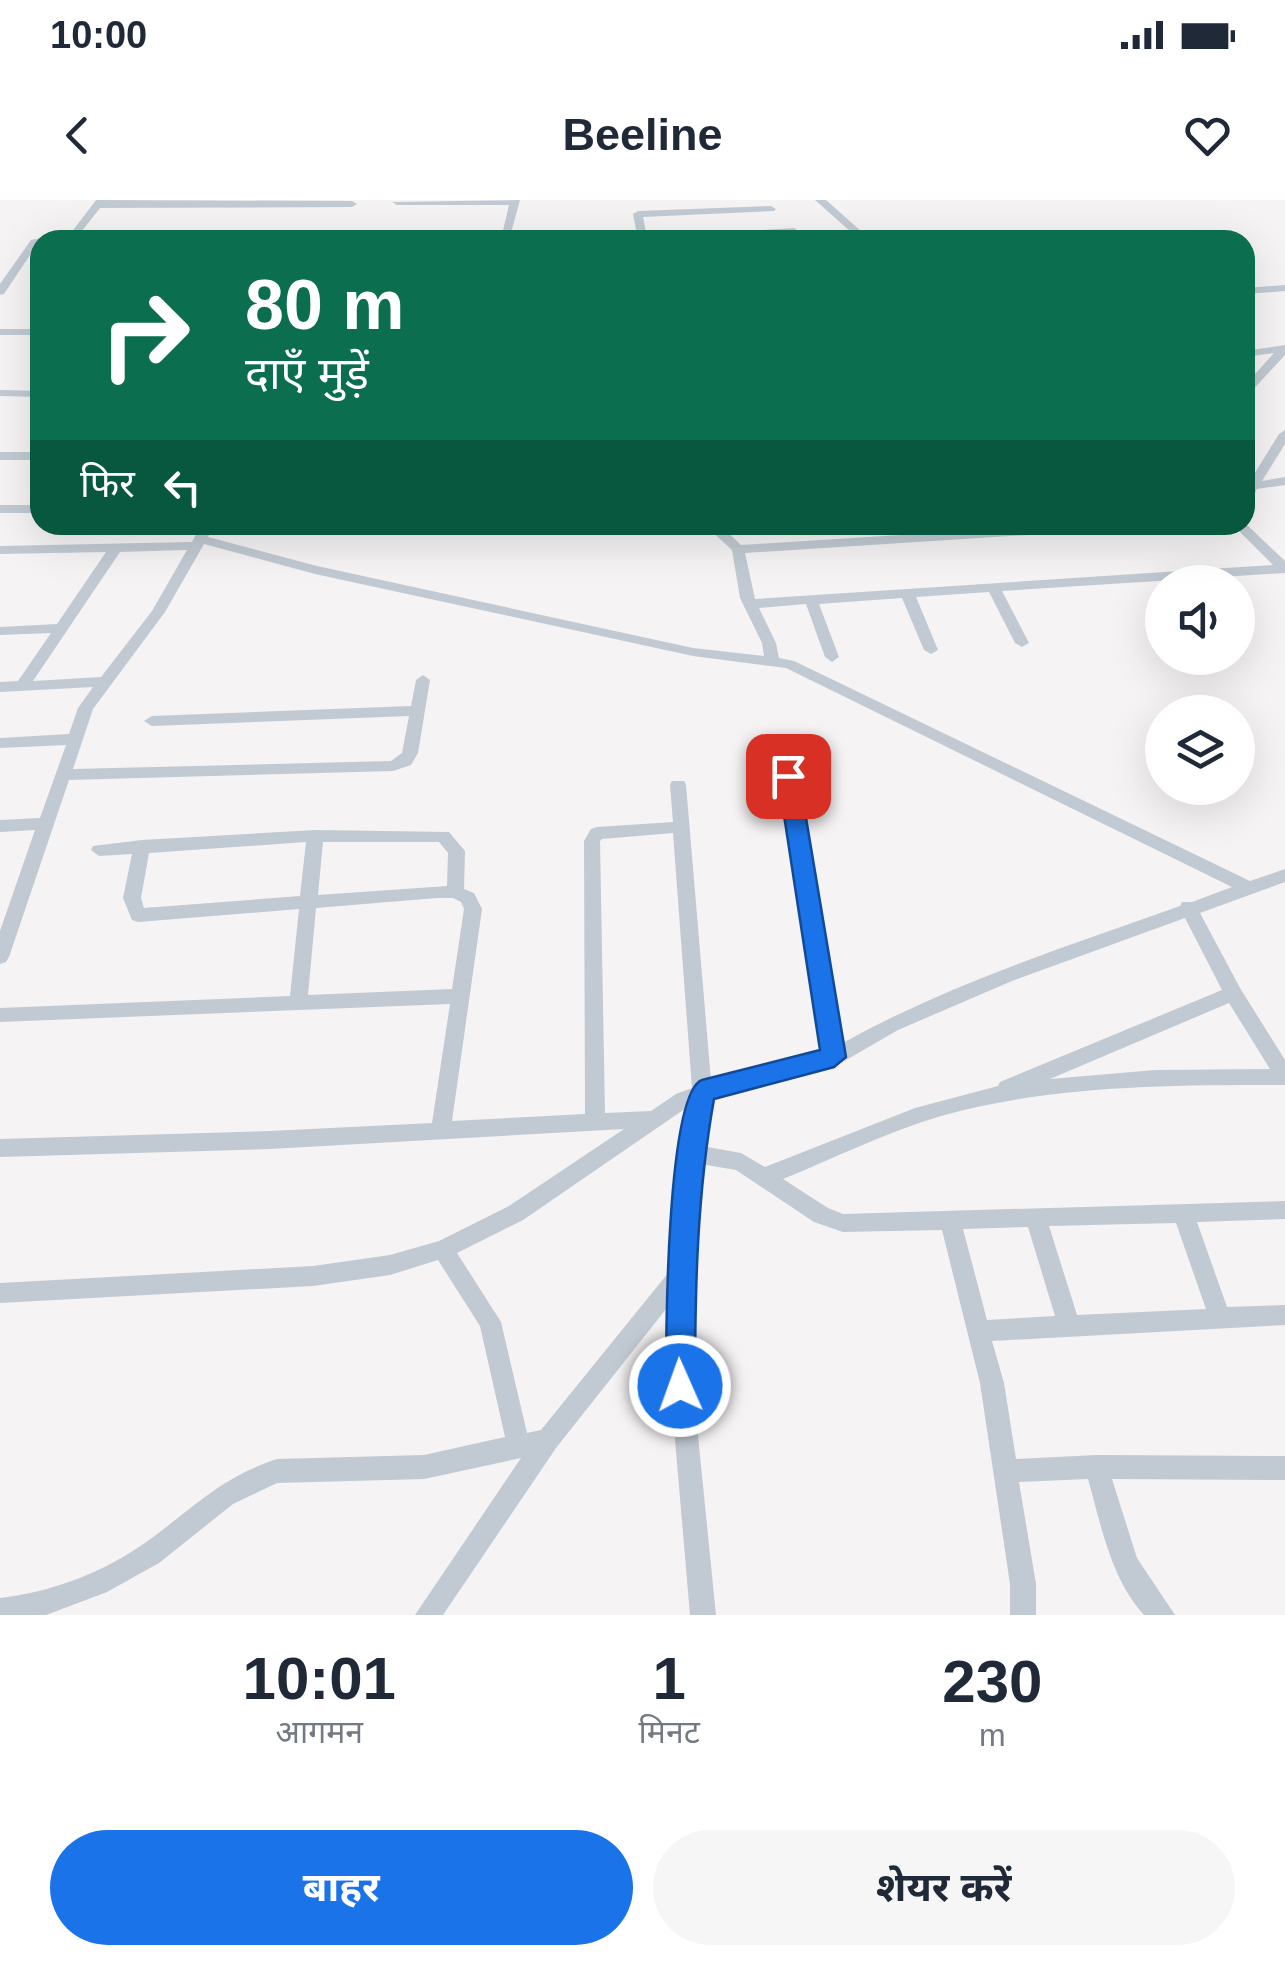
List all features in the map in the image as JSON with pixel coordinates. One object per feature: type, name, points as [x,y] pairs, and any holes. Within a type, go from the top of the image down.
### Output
[{"type":"street","points":[[762,200],[792,230]]},
{"type":"street","points":[[820,200],[854,230]]},
{"type":"street","points":[[397,202],[514,201],[508,230]]},
{"type":"street","points":[[436,230],[444,202]]},
{"type":"street","points":[[78,230],[99,203],[351,206]]},
{"type":"street","points":[[641,230],[638,214],[770,209]]},
{"type":"street","points":[[1,289],[30,250]]},
{"type":"street","points":[[1255,290],[1285,288]]},
{"type":"street","points":[[0,332],[30,332]]},
{"type":"street","points":[[1255,352],[1285,348],[1255,381]]},
{"type":"street","points":[[0,393],[30,394]]},
{"type":"street","points":[[1255,479],[1285,434]]},
{"type":"street","points":[[0,456],[30,456]]},
{"type":"street","points":[[1255,483],[1285,480]]},
{"type":"street","points":[[0,509],[30,510]]},
{"type":"street","points":[[723,535],[738,549],[750,604],[769,643],[772,660]]},
{"type":"street","points":[[738,549],[962,535]]},
{"type":"street","points":[[1250,535],[1284,569]]},
{"type":"street","points":[[0,957],[5,924],[86,708],[158,612],[202,537]]},
{"type":"street","points":[[0,550],[115,549],[202,537],[315,570],[693,652],[772,660],[864,699],[1250,889]]},
{"type":"street","points":[[22,686],[115,549]]},
{"type":"street","points":[[1268,552],[1285,549]]},
{"type":"street","points":[[750,604],[1284,569]]},
{"type":"street","points":[[993,587],[1022,644]]},
{"type":"street","points":[[907,593],[931,650]]},
{"type":"street","points":[[811,600],[832,657]]},
{"type":"street","points":[[0,631],[61,628]]},
{"type":"street","points":[[62,775],[394,766],[410,753],[423,680]]},
{"type":"street","points":[[0,687],[106,682]]},
{"type":"street","points":[[152,721],[418,711]]},
{"type":"street","points":[[0,743],[75,739]]},
{"type":"street","points":[[788,776],[834,1057]]},
{"type":"street","points":[[678,786],[702,1091],[691,1154],[680,1274],[680,1386],[703,1615]]},
{"type":"street","points":[[0,826],[45,824]]},
{"type":"street","points":[[596,1122],[592,841],[608,830],[680,828]]},
{"type":"street","points":[[298,1004],[315,836]]},
{"type":"street","points":[[98,850],[315,836],[443,836],[457,850],[455,892]]},
{"type":"street","points":[[142,846],[132,898],[138,914],[455,892],[468,898],[473,909],[441,1131]]},
{"type":"street","points":[[0,1292],[313,1276],[390,1264],[443,1249],[516,1212],[654,1118],[702,1091],[834,1057],[891,1025],[956,997],[1188,907],[1285,875]]},
{"type":"street","points":[[1188,907],[1232,993],[1285,1077]]},
{"type":"street","points":[[766,1176],[937,1110],[984,1098],[1232,993]]},
{"type":"street","points":[[0,1014],[462,996]]},
{"type":"street","points":[[984,1098],[1207,1077],[1285,1077]]},
{"type":"street","points":[[0,1148],[104,1148],[654,1118]]},
{"type":"street","points":[[691,1154],[741,1162],[822,1216],[843,1223],[1285,1210]]},
{"type":"street","points":[[1183,1213],[1220,1318]]},
{"type":"street","points":[[1036,1218],[1069,1326]]},
{"type":"street","points":[[950,1220],[978,1332],[1005,1472],[1023,1584],[1023,1615]]},
{"type":"street","points":[[443,1249],[490,1322],[519,1447]]},
{"type":"street","points":[[428,1615],[548,1440],[680,1274]]},
{"type":"street","points":[[978,1332],[1285,1315]]},
{"type":"street","points":[[0,1611],[112,1575],[150,1554],[230,1488],[255,1477],[277,1472],[424,1466],[548,1440]]},
{"type":"street","points":[[1005,1472],[1097,1467],[1285,1468]]},
{"type":"street","points":[[1097,1467],[1129,1570],[1143,1599],[1162,1615]]},
{"type":"route","points":[[680,1386],[680,1274],[691,1154],[702,1091],[793,1064],[834,1057],[788,776]]}]
